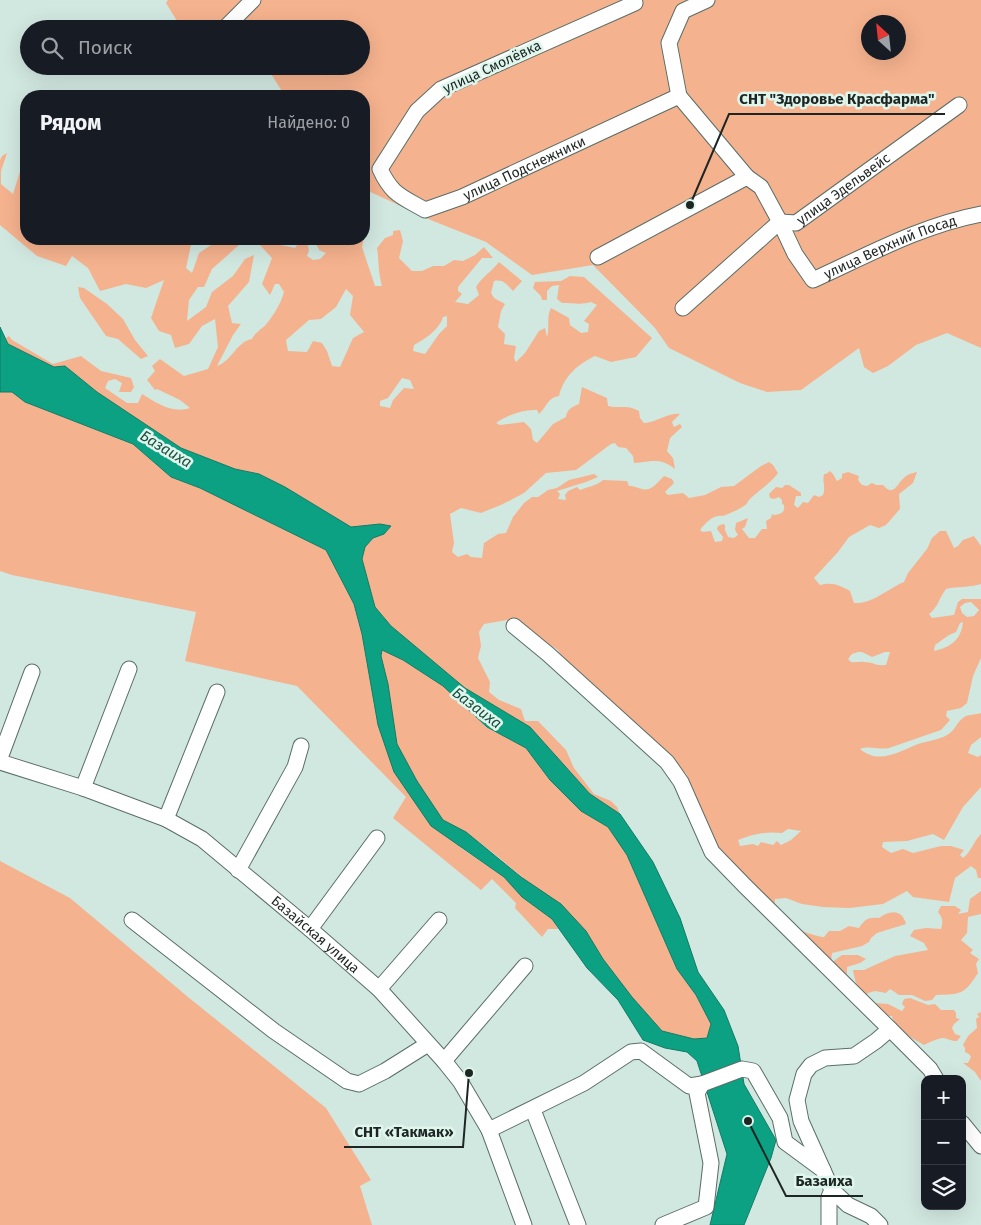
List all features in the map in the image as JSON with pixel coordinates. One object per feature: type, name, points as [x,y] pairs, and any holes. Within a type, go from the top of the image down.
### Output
[{"type":"street","points":[[233,20],[253,0]]},
{"type":"street","name":"улица Верхний Посад","points":[[707,0],[683,11],[669,43],[679,96],[747,177],[761,187],[780,222],[794,254],[813,280],[891,243],[957,220],[981,214]]},
{"type":"street","name":"улица Смолёвка","points":[[380,169],[417,111],[441,89],[635,3]]},
{"type":"street","name":"улица Подснежники","points":[[380,169],[386,182],[394,192],[425,210],[462,197],[679,96]]},
{"type":"street","name":"улица Эдельвейс","points":[[683,308],[780,222],[796,223],[959,105]]},
{"type":"street","points":[[598,257],[747,177]]},
{"type":"street","points":[[514,626],[548,654],[667,762],[681,782],[712,852],[890,1028],[934,1075]]},
{"type":"street","points":[[83,788],[128,669]]},
{"type":"street","points":[[0,758],[32,672]]},
{"type":"street","points":[[166,819],[217,692]]},
{"type":"street","points":[[238,870],[295,768],[301,746]]},
{"type":"street","name":"Базайская улица","points":[[0,762],[83,788],[166,819],[202,839],[379,989],[460,1081],[489,1130],[524,1225]]},
{"type":"street","points":[[310,929],[377,838]]},
{"type":"street","points":[[132,920],[274,1031],[347,1081],[359,1084],[385,1071],[428,1044]]},
{"type":"street","points":[[379,989],[439,920]]},
{"type":"street","points":[[444,1061],[524,966]]},
{"type":"street","points":[[880,1225],[871,1216],[848,1206],[832,1190],[801,1121],[797,1100],[804,1074],[811,1065],[825,1058],[854,1056],[876,1041],[890,1028]]},
{"type":"street","points":[[489,1130],[584,1083],[631,1052],[641,1050],[689,1086],[702,1084],[742,1069],[753,1072],[780,1118],[785,1142],[823,1170]]},
{"type":"street","points":[[663,1225],[706,1207],[711,1163],[697,1093],[702,1084]]},
{"type":"street","points":[[532,1110],[578,1225]]},
{"type":"street","points":[[966,1128],[981,1146]]},
{"type":"street","points":[[829,1225],[829,1197],[832,1190]]},
{"type":"shaded area","points":[[168,0],[981,0],[981,348],[947,333],[916,345],[888,366],[873,373],[864,367],[859,348],[801,390],[767,392],[740,383],[669,348],[655,328],[593,265],[532,275],[486,242],[433,221],[370,192],[370,90],[281,90],[272,75],[370,75],[370,20],[176,20],[166,3]]},
{"type":"shaded area","points":[[7,153],[1,171],[1,184],[13,194],[20,171],[20,242],[0,225],[0,160]]},
{"type":"shaded area","points":[[400,230],[403,241],[399,258],[412,271],[422,271],[433,266],[444,266],[454,260],[463,261],[475,255],[484,247],[493,258],[482,258],[458,287],[458,291],[462,294],[455,302],[468,304],[479,295],[476,287],[499,262],[522,281],[513,291],[503,282],[494,281],[491,293],[494,298],[505,304],[501,311],[498,327],[505,334],[504,344],[516,346],[514,358],[516,362],[525,353],[539,331],[545,328],[547,337],[551,308],[569,318],[570,325],[581,333],[588,332],[589,324],[584,321],[597,305],[591,302],[581,304],[562,303],[557,299],[559,285],[552,286],[547,291],[547,300],[542,300],[541,296],[533,288],[535,282],[561,281],[570,276],[584,277],[652,338],[636,357],[611,362],[595,356],[582,363],[568,377],[559,396],[550,401],[539,414],[537,410],[521,412],[496,423],[500,425],[524,422],[531,429],[533,440],[537,443],[553,424],[566,417],[572,407],[579,404],[582,387],[607,398],[608,406],[627,407],[639,411],[640,418],[644,423],[680,414],[672,422],[674,427],[680,424],[682,427],[670,438],[667,451],[673,458],[675,469],[660,462],[634,463],[633,456],[626,448],[618,447],[615,443],[611,444],[576,470],[546,473],[524,493],[503,504],[481,513],[461,508],[450,514],[454,543],[452,552],[458,557],[467,554],[471,557],[482,558],[484,543],[498,534],[506,533],[513,517],[524,503],[532,497],[538,497],[569,480],[594,474],[598,477],[557,491],[560,494],[558,499],[566,500],[565,495],[568,491],[577,487],[580,490],[603,480],[627,481],[629,486],[645,490],[654,486],[664,476],[672,479],[674,483],[665,492],[668,495],[683,493],[689,498],[705,495],[721,487],[734,486],[769,462],[778,473],[772,480],[744,506],[723,516],[713,518],[700,530],[703,532],[711,531],[715,542],[722,541],[723,537],[717,529],[718,526],[723,524],[725,525],[728,537],[734,538],[738,535],[735,530],[736,523],[748,518],[745,527],[742,529],[749,538],[755,538],[762,529],[767,529],[766,521],[771,518],[772,514],[781,514],[784,510],[784,505],[779,497],[770,498],[769,494],[776,487],[782,488],[785,485],[789,485],[801,493],[801,496],[796,496],[794,505],[798,508],[803,502],[808,503],[814,495],[819,497],[823,495],[824,474],[830,471],[837,481],[842,478],[842,474],[848,472],[859,476],[858,480],[862,485],[867,486],[872,483],[883,485],[890,490],[893,490],[906,476],[917,472],[913,483],[899,494],[900,509],[886,525],[879,528],[870,525],[849,537],[814,578],[820,585],[832,584],[850,591],[854,603],[861,603],[874,599],[904,582],[908,573],[927,549],[932,538],[940,531],[946,531],[954,548],[963,540],[974,536],[981,546],[981,584],[946,589],[929,614],[932,618],[954,615],[958,602],[962,599],[981,599],[981,658],[973,676],[967,703],[961,708],[947,711],[946,716],[950,720],[941,730],[889,748],[866,747],[860,749],[874,756],[889,756],[918,744],[944,737],[965,717],[981,713],[981,737],[971,745],[968,753],[978,757],[981,755],[981,787],[963,807],[944,840],[933,834],[907,841],[883,842],[882,847],[891,853],[903,849],[913,853],[941,846],[951,846],[964,850],[960,855],[963,858],[981,834],[981,878],[978,878],[976,870],[971,866],[955,878],[949,902],[913,897],[907,891],[883,904],[849,908],[802,904],[786,898],[775,899],[775,908],[779,915],[739,876],[720,851],[686,789],[689,783],[686,773],[682,775],[676,764],[568,669],[558,650],[526,627],[507,620],[484,624],[479,632],[481,646],[478,658],[490,682],[489,692],[499,700],[521,709],[525,721],[538,721],[566,750],[574,768],[594,794],[611,801],[617,807],[620,814],[590,794],[530,727],[465,688],[391,626],[375,607],[362,560],[365,547],[373,538],[384,534],[391,526],[380,524],[351,527],[285,487],[259,474],[235,469],[181,448],[97,392],[65,366],[54,367],[8,344],[6,338],[9,336],[12,340],[53,364],[81,356],[101,371],[131,378],[134,387],[131,392],[119,392],[122,383],[115,379],[108,381],[105,388],[127,403],[138,403],[142,394],[165,407],[177,410],[190,408],[180,400],[157,389],[155,390],[147,380],[155,371],[152,366],[160,359],[184,376],[208,369],[218,347],[215,319],[202,326],[189,344],[175,348],[171,335],[159,331],[151,318],[164,280],[146,288],[126,284],[100,291],[88,268],[72,256],[66,266],[37,256],[24,245],[191,245],[186,268],[192,273],[199,253],[211,245],[239,245],[212,269],[204,287],[198,287],[189,300],[187,321],[206,307],[212,292],[233,276],[245,259],[254,255],[249,282],[228,306],[232,323],[241,324],[217,366],[227,360],[242,344],[252,339],[266,324],[283,296],[284,292],[279,284],[275,284],[270,295],[262,284],[272,258],[260,245],[281,245],[295,248],[297,245],[308,245],[309,250],[307,256],[313,260],[320,259],[326,253],[319,250],[317,245],[362,245],[375,286],[382,286],[377,248],[385,238],[393,235],[393,231]],"holes":[[[346,289],[353,296],[350,315],[364,332],[353,338],[340,367],[332,366],[322,343],[313,341],[307,352],[288,351],[286,340],[309,320],[321,319],[336,307]],[[447,316],[447,326],[425,354],[413,351],[414,345],[431,334],[439,326],[443,317]],[[402,378],[410,380],[414,389],[404,388],[393,400],[390,408],[380,406],[380,401],[388,398]],[[971,602],[979,610],[974,616],[967,617],[962,613],[960,607],[965,603]],[[963,622],[962,628],[954,642],[934,651],[935,645],[956,632],[960,623]],[[862,652],[872,657],[890,652],[886,665],[851,662],[848,659],[852,654]],[[788,829],[801,831],[791,840],[781,845],[777,841],[773,845],[761,842],[758,846],[753,844],[740,846],[738,840],[771,832],[782,833]]]},
{"type":"shaded area","points":[[78,287],[84,288],[107,304],[123,319],[135,340],[148,356],[141,359],[118,339],[106,336],[80,298]]},
{"type":"shaded area","points":[[0,392],[12,392],[25,402],[133,444],[171,477],[200,488],[326,550],[354,604],[362,634],[378,725],[461,848],[504,877],[522,897],[552,919],[558,929],[548,929],[542,937],[515,908],[516,903],[492,879],[481,890],[393,818],[406,797],[297,686],[185,661],[196,612],[0,571]]},
{"type":"shaded area","points":[[382,649],[443,686],[487,727],[526,748],[550,780],[581,811],[608,827],[627,855],[677,969],[696,995],[711,1024],[707,1039],[694,1039],[662,1031],[632,997],[603,959],[586,931],[497,856],[466,832],[443,820],[417,781],[397,744],[388,684],[381,656]]},
{"type":"shaded area","points":[[0,861],[70,898],[188,997],[326,1108],[371,1180],[360,1186],[372,1225],[0,1225]]},
{"type":"shaded area","points":[[981,891],[981,914],[968,917],[967,933],[961,940],[973,950],[970,953],[979,959],[976,964],[978,973],[969,986],[961,992],[936,995],[932,1000],[925,1001],[912,995],[899,995],[890,989],[886,993],[875,991],[868,993],[866,997],[863,994],[857,985],[853,970],[864,970],[895,956],[928,950],[924,943],[910,936],[914,930],[926,928],[941,929],[942,920],[938,912],[941,906],[955,906],[961,910],[958,914],[968,912],[970,899]]},
{"type":"shaded area","points":[[895,912],[902,916],[906,924],[877,933],[869,942],[862,946],[832,953],[831,963],[842,955],[858,955],[866,959],[847,967],[847,976],[837,973],[784,921],[804,932],[824,937],[829,931],[840,931],[849,926],[859,928],[869,918],[879,918],[887,913]]},
{"type":"shaded area","points":[[910,998],[928,1005],[935,1004],[941,1010],[954,1010],[956,1018],[960,1019],[952,1028],[955,1034],[961,1036],[957,1041],[942,1038],[924,1045],[900,1030],[892,1016],[883,1016],[872,1006],[875,1003],[888,1004],[902,1011],[905,1007],[902,1004],[904,999]]},
{"type":"shaded area","points":[[981,1012],[981,1081],[975,1072],[963,1063],[968,1063],[971,1057],[965,1052],[963,1045],[968,1036],[977,1028],[976,1019],[979,1017],[977,1014]]},
{"type":"water","points":[[0,327],[8,344],[54,367],[65,366],[97,392],[181,448],[235,469],[259,474],[285,487],[351,527],[380,524],[391,526],[384,534],[373,538],[365,547],[362,559],[375,607],[391,626],[465,688],[530,727],[590,794],[620,814],[653,862],[680,918],[698,972],[724,1010],[738,1046],[744,1084],[776,1140],[771,1158],[744,1225],[710,1225],[727,1154],[697,1061],[687,1052],[665,1048],[643,1040],[618,1000],[587,968],[552,919],[522,897],[504,877],[431,826],[394,772],[378,725],[362,634],[354,604],[326,550],[200,488],[171,477],[133,444],[25,402],[12,392],[0,392]],"holes":[[[382,650],[403,660],[443,686],[487,727],[526,748],[550,780],[581,811],[608,827],[627,855],[677,969],[696,995],[711,1024],[707,1038],[694,1039],[662,1031],[632,997],[603,959],[586,931],[561,904],[521,877],[466,832],[443,820],[417,781],[397,744],[388,684],[381,656]]]},
{"type":"place","name":"СНТ \"Здоровье Красфарма\"","points":[[690,205]]},
{"type":"place","name":"СНТ «Такмак»","points":[[469,1073]]},
{"type":"place","name":"Базаиха","points":[[748,1121]]}]
